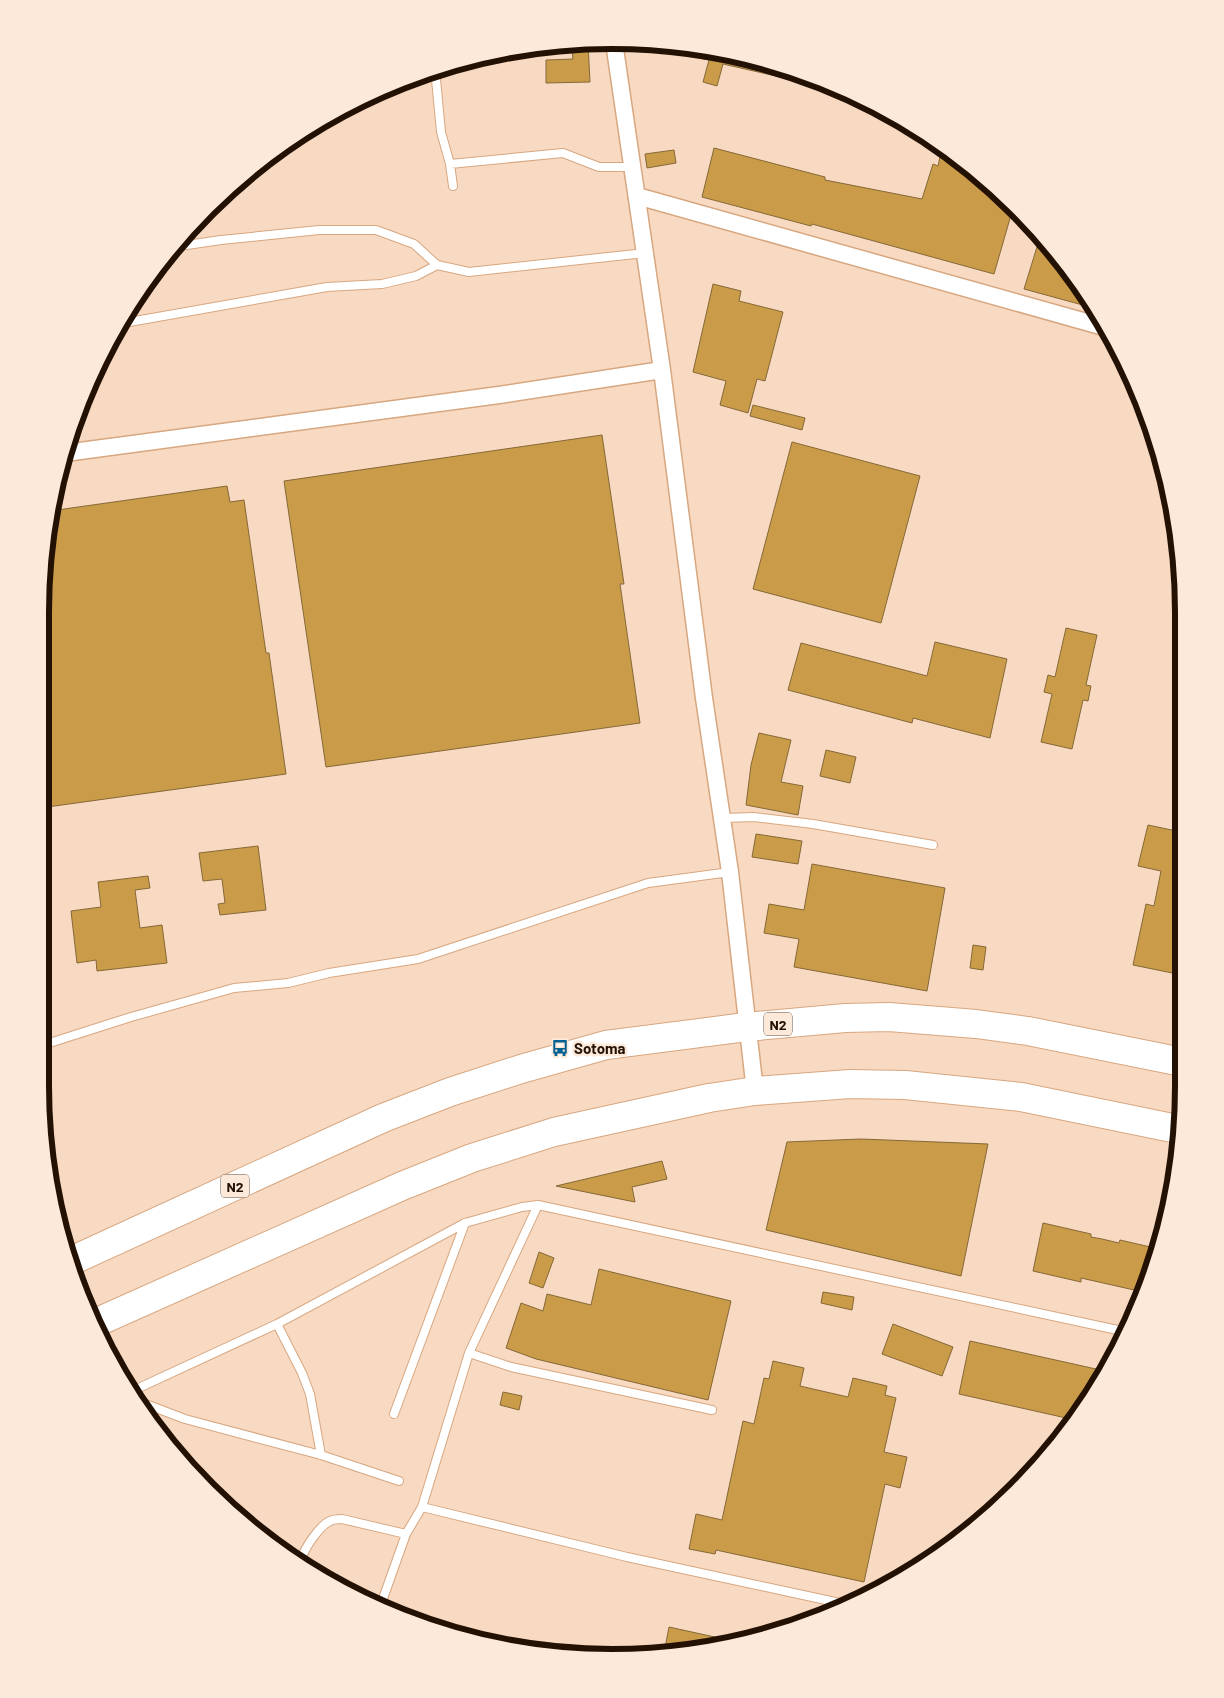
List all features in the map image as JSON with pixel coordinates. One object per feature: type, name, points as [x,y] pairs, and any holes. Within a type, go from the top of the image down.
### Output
[{"type":"highway","name":"N2","points":[[76,1259],[383,1118],[450,1092],[521,1069],[606,1045],[746,1027],[845,1018],[889,1017],[1028,1031],[1175,1061]]},
{"type":"highway","points":[[101,1321],[402,1186],[472,1158],[554,1132],[609,1118],[709,1098],[755,1091],[850,1084],[905,1085],[1021,1097],[1173,1128]]},
{"type":"street","points":[[615,49],[662,370],[704,698],[730,872],[746,1027],[755,1091]]},
{"type":"street","points":[[637,196],[1097,325]]},
{"type":"street","points":[[72,452],[499,395],[662,370]]},
{"type":"lane","points":[[436,77],[441,132],[450,164],[453,186]]},
{"type":"lane","points":[[450,164],[563,153],[599,167],[633,167]]},
{"type":"lane","points":[[185,245],[319,230],[376,230],[414,244],[437,265],[469,272],[645,252]]},
{"type":"lane","points":[[129,322],[327,287],[382,284],[416,276],[437,265]]},
{"type":"lane","points":[[722,818],[764,818],[813,824],[933,845]]},
{"type":"lane","points":[[49,1043],[131,1017],[234,988],[288,983],[329,973],[418,959],[648,882],[730,872]]},
{"type":"lane","points":[[383,1600],[406,1534],[422,1506],[469,1353],[538,1205]]},
{"type":"lane","points":[[137,1389],[278,1324],[465,1223],[497,1213],[538,1205],[1119,1330]]},
{"type":"lane","points":[[394,1414],[465,1223]]},
{"type":"lane","points":[[278,1324],[310,1394],[321,1455]]},
{"type":"lane","points":[[469,1353],[510,1367],[712,1410]]},
{"type":"lane","points":[[149,1406],[185,1420],[321,1455],[398,1481]]},
{"type":"lane","points":[[422,1506],[627,1557],[836,1602]]},
{"type":"lane","points":[[302,1556],[304,1550],[325,1524],[332,1520],[350,1520],[406,1534]]},
{"type":"building","points":[[572,50],[588,50],[590,82],[546,83],[546,60],[573,59]]},
{"type":"building","points":[[703,57],[758,68],[798,81],[723,64],[717,86],[703,82],[709,60],[703,59]]},
{"type":"building","points":[[714,148],[825,177],[825,180],[922,199],[933,164],[938,166],[940,155],[955,165],[1011,215],[994,274],[812,224],[811,226],[702,197]]},
{"type":"building","points":[[674,150],[676,163],[647,168],[645,154]]},
{"type":"building","points":[[1038,244],[1059,269],[1084,305],[1024,289]]},
{"type":"building","points":[[713,284],[741,291],[739,301],[783,312],[765,381],[757,379],[748,413],[720,405],[726,381],[693,372]]},
{"type":"building","points":[[753,405],[805,418],[802,430],[750,416]]},
{"type":"building","points":[[602,435],[624,584],[620,584],[640,723],[326,767],[284,481]]},
{"type":"building","points":[[792,442],[920,476],[881,623],[753,589]]},
{"type":"building","points":[[227,486],[230,502],[244,500],[266,653],[269,653],[286,774],[49,807],[50,575],[59,510]]},
{"type":"building","points":[[1066,628],[1097,635],[1086,685],[1091,686],[1088,701],[1083,700],[1072,749],[1041,742],[1052,694],[1044,692],[1048,675],[1055,677]]},
{"type":"building","points":[[935,642],[1007,659],[990,738],[913,718],[912,723],[788,690],[801,643],[927,676]]},
{"type":"building","points":[[759,733],[791,740],[781,782],[803,786],[798,815],[746,805],[751,765]]},
{"type":"building","points":[[826,750],[856,757],[850,783],[820,776]]},
{"type":"building","points":[[1148,825],[1175,831],[1175,974],[1133,965],[1146,904],[1154,906],[1161,871],[1138,866]]},
{"type":"building","points":[[756,834],[802,841],[798,864],[752,857]]},
{"type":"building","points":[[258,846],[266,910],[220,915],[218,904],[225,903],[222,879],[203,881],[199,853]]},
{"type":"building","points":[[812,864],[945,888],[927,991],[794,967],[799,939],[764,933],[769,904],[804,910]]},
{"type":"building","points":[[148,876],[150,888],[135,890],[140,928],[162,925],[167,963],[97,971],[96,960],[77,963],[71,911],[101,907],[98,882]]},
{"type":"building","points":[[973,945],[986,947],[983,970],[970,968]]},
{"type":"building","points":[[861,1139],[988,1144],[961,1276],[766,1230],[787,1142]]},
{"type":"building","points":[[662,1161],[667,1179],[632,1187],[635,1202],[556,1186]]},
{"type":"building","points":[[1043,1223],[1091,1234],[1091,1237],[1119,1243],[1120,1240],[1151,1247],[1136,1290],[1081,1278],[1081,1282],[1033,1271]]},
{"type":"building","points":[[539,1252],[554,1258],[543,1288],[529,1283]]},
{"type":"building","points":[[599,1269],[731,1301],[708,1400],[536,1359],[506,1348],[521,1303],[543,1311],[547,1294],[591,1305]]},
{"type":"building","points":[[823,1292],[854,1297],[852,1310],[821,1303]]},
{"type":"building","points":[[893,1324],[953,1347],[942,1376],[882,1354]]},
{"type":"building","points":[[970,1341],[1099,1370],[1067,1418],[959,1394]]},
{"type":"building","points":[[773,1361],[804,1368],[800,1386],[848,1397],[853,1378],[887,1386],[885,1395],[896,1398],[884,1452],[907,1457],[900,1488],[885,1484],[864,1582],[716,1550],[715,1554],[689,1549],[696,1514],[722,1520],[743,1421],[754,1424],[764,1378],[769,1379]]},
{"type":"building","points":[[503,1392],[522,1396],[519,1410],[500,1405]]},
{"type":"building","points":[[669,1627],[720,1638],[686,1644],[665,1646]]},
{"type":"place","name":"Sotoma","points":[[560,1048]]}]
